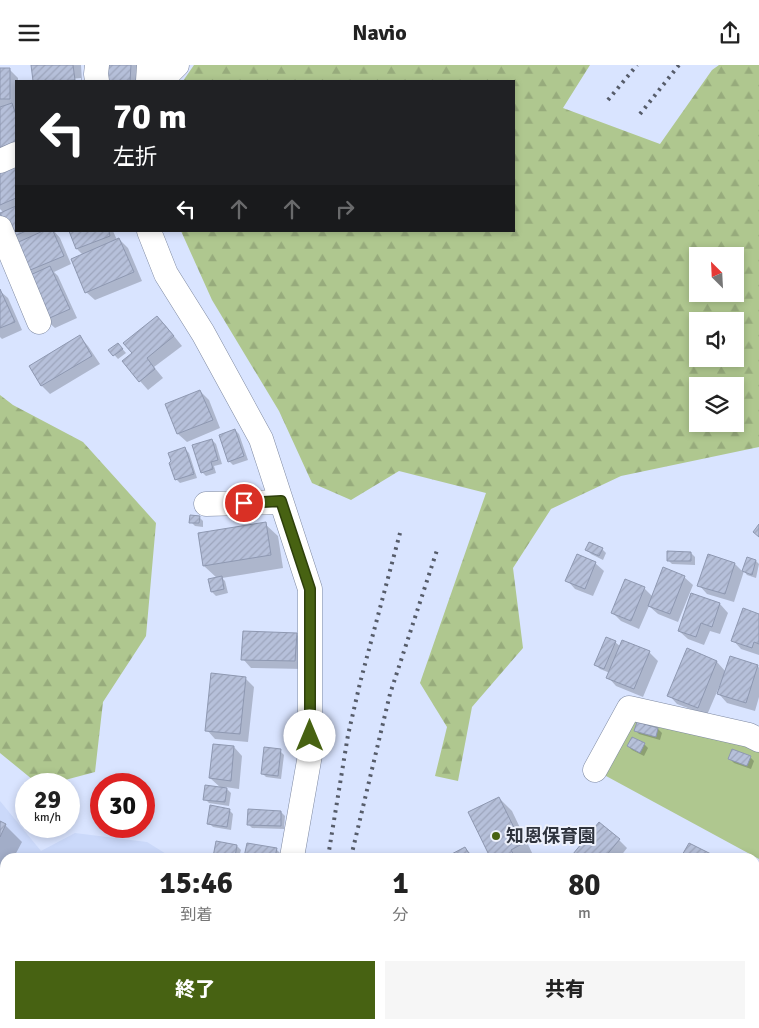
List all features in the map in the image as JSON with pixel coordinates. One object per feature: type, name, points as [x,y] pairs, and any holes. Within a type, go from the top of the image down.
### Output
[{"type":"street","points":[[97,65],[97,80]]},
{"type":"street","points":[[148,80],[149,65]]},
{"type":"street","points":[[162,80],[177,65]]},
{"type":"street","points":[[0,161],[15,154]]},
{"type":"street","points":[[0,228],[39,322]]},
{"type":"street","points":[[149,232],[166,274],[203,333],[261,439],[310,589],[310,755],[293,853]]},
{"type":"street","points":[[206,504],[281,501]]},
{"type":"street","points":[[595,769],[629,708],[749,735],[759,740]]},
{"type":"shaded area","points":[[0,801],[15,819],[15,838],[30,838],[41,851],[66,838],[80,838],[80,834],[90,835],[90,838],[115,838],[147,842],[165,853],[0,853]]},
{"type":"green space","points":[[194,65],[590,65],[563,108],[660,144],[712,70],[719,65],[759,65],[759,447],[621,476],[551,509],[513,568],[523,648],[472,707],[458,781],[435,776],[447,727],[420,683],[486,493],[399,471],[351,500],[312,483],[279,411],[212,300],[181,232],[515,232],[515,80],[184,80]]},
{"type":"green space","points":[[0,395],[13,405],[83,442],[156,523],[146,636],[103,702],[95,772],[80,776],[80,773],[25,773],[0,753]]},
{"type":"green space","points":[[628,710],[759,740],[759,853],[748,853],[595,770]]},
{"type":"building","points":[[31,65],[73,65],[75,80],[33,80]]},
{"type":"building","points":[[106,65],[131,65],[130,80],[105,80]]},
{"type":"building","points":[[0,68],[10,68],[10,99],[0,99]]},
{"type":"building","points":[[12,103],[15,112],[15,142],[0,148],[0,107]]},
{"type":"building","points":[[15,166],[15,198],[0,205],[0,167]]},
{"type":"building","points":[[15,206],[15,232],[24,232],[10,238],[0,213]]},
{"type":"building","points":[[41,232],[53,232],[64,256],[23,273],[12,245]]},
{"type":"building","points":[[69,232],[109,232],[110,236],[76,249]]},
{"type":"building","points":[[119,238],[134,272],[85,293],[71,259]]},
{"type":"building","points":[[50,266],[70,309],[45,320],[26,277]]},
{"type":"building","points":[[0,289],[15,322],[0,328]]},
{"type":"building","points":[[157,316],[174,336],[147,358],[155,369],[139,382],[122,361],[132,353],[123,343]]},
{"type":"building","points":[[80,335],[92,356],[41,386],[29,366]]},
{"type":"building","points":[[118,343],[123,349],[113,356],[108,350]]},
{"type":"building","points":[[200,390],[213,420],[177,434],[165,404]]},
{"type":"building","points":[[235,429],[244,456],[228,462],[219,435]]},
{"type":"building","points":[[212,439],[218,460],[211,462],[213,469],[201,473],[192,445]]},
{"type":"building","points":[[185,447],[194,474],[175,480],[169,463],[171,461],[168,453]]},
{"type":"building","points":[[190,515],[200,516],[199,523],[189,523]]},
{"type":"building","points":[[266,522],[271,555],[203,566],[198,533]]},
{"type":"building","points":[[759,524],[759,537],[753,532]]},
{"type":"building","points":[[589,542],[603,548],[599,556],[585,550]]},
{"type":"building","points":[[667,551],[691,552],[691,561],[667,561]]},
{"type":"building","points":[[577,554],[596,562],[585,589],[565,581]]},
{"type":"building","points":[[708,554],[735,563],[725,594],[697,586]]},
{"type":"building","points":[[747,557],[756,560],[752,575],[742,571]]},
{"type":"building","points":[[663,567],[685,576],[670,614],[648,606]]},
{"type":"building","points":[[222,576],[224,589],[211,592],[208,579]]},
{"type":"building","points":[[625,579],[645,587],[631,621],[611,613]]},
{"type":"building","points":[[691,593],[720,603],[712,627],[701,623],[696,637],[678,631]]},
{"type":"building","points":[[743,608],[759,614],[759,644],[754,642],[752,648],[731,641]]},
{"type":"building","points":[[243,631],[297,633],[295,661],[241,660]]},
{"type":"building","points":[[606,637],[616,641],[604,669],[594,665]]},
{"type":"building","points":[[622,640],[650,651],[634,689],[606,678]]},
{"type":"building","points":[[687,648],[717,661],[698,708],[667,696]]},
{"type":"building","points":[[730,656],[758,665],[746,703],[717,694]]},
{"type":"building","points":[[211,673],[246,677],[240,734],[205,731]]},
{"type":"building","points":[[637,722],[658,728],[656,737],[634,731]]},
{"type":"building","points":[[632,737],[645,743],[640,753],[627,746]]},
{"type":"building","points":[[213,744],[234,746],[231,781],[209,778]]},
{"type":"building","points":[[264,747],[281,749],[278,776],[261,774]]},
{"type":"building","points":[[732,749],[751,756],[747,766],[728,759]]},
{"type":"building","points":[[205,785],[227,788],[225,802],[203,800]]},
{"type":"building","points":[[499,797],[522,844],[511,850],[513,853],[488,853],[468,812]]},
{"type":"building","points":[[210,805],[230,809],[227,827],[207,824]]},
{"type":"building","points":[[248,809],[281,811],[281,826],[247,825]]},
{"type":"building","points":[[0,821],[6,824],[0,837]]},
{"type":"building","points":[[599,822],[620,839],[608,853],[574,853]]},
{"type":"building","points":[[216,841],[237,845],[236,853],[214,853]]},
{"type":"building","points":[[247,843],[277,848],[276,853],[245,853]]},
{"type":"building","points":[[689,843],[709,853],[683,853]]},
{"type":"building","points":[[465,847],[469,853],[454,853]]},
{"type":"railway","points":[[608,100],[637,65]]},
{"type":"railway","points":[[640,114],[679,65]]},
{"type":"railway","points":[[329,853],[348,735],[400,533]]},
{"type":"railway","points":[[352,853],[390,694],[438,547]]},
{"type":"place","name":"知恩保育園","points":[[496,836]]},
{"type":"route","points":[[244,503],[281,501],[310,589],[310,736]]}]
